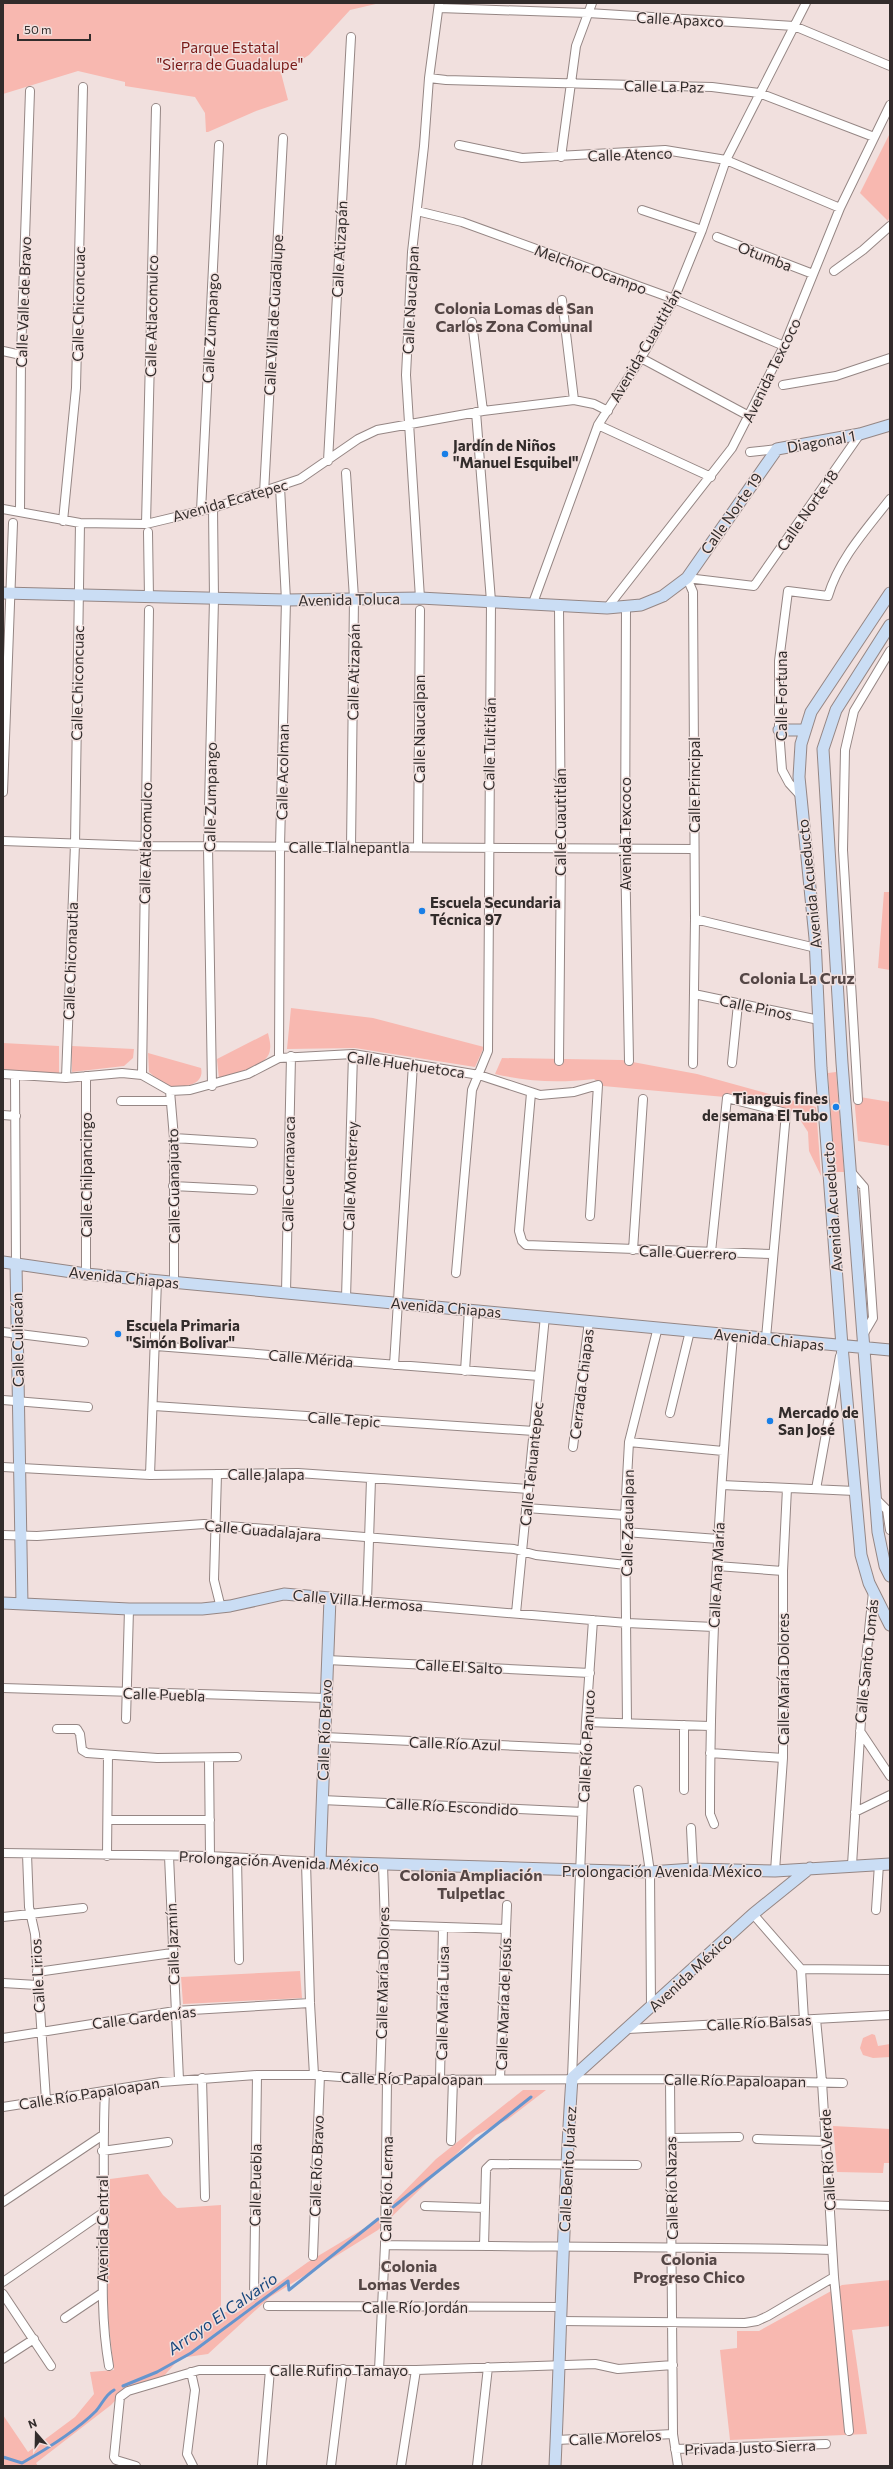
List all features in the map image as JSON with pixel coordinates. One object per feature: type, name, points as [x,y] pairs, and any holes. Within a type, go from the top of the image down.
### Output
[{"type":"street","points":[[561,157],[576,46],[592,3]]},
{"type":"street","name":"Avenida Cuautitlán","points":[[533,603],[598,425],[641,358],[674,299],[702,230],[726,160],[806,3]]},
{"type":"street","name":"Calle Apaxco","points":[[439,5],[794,26],[890,66]]},
{"type":"street","name":"Calle Naucalpan","points":[[420,598],[406,375],[412,252],[429,78],[439,5]]},
{"type":"street","name":"Calle Atizapán","points":[[328,461],[351,37]]},
{"type":"street","name":"Calle La Paz","points":[[429,78],[446,80],[712,88],[759,93],[874,137]]},
{"type":"street","name":"Calle Chiconcuac","points":[[63,521],[76,388],[83,87]]},
{"type":"street","name":"Calle Valle de Bravo","points":[[20,512],[21,355],[30,91]]},
{"type":"street","name":"Avenida Texcoco","points":[[607,608],[711,477],[732,448],[784,346],[840,208],[890,105]]},
{"type":"street","name":"Calle Atlacomulco","points":[[146,524],[156,108]]},
{"type":"street","name":"Calle Villa de Guadalupe","points":[[264,493],[283,138]]},
{"type":"street","name":"Calle Atenco","points":[[459,145],[522,158],[665,150],[726,160],[840,208]]},
{"type":"street","name":"Calle Zumpango","points":[[201,512],[218,146]]},
{"type":"street","points":[[642,210],[702,230]]},
{"type":"street","name":"Melchor Ocampo","points":[[417,211],[462,222],[674,299],[784,346]]},
{"type":"street","points":[[834,271],[863,250],[890,226]]},
{"type":"street","name":"Otumba","points":[[717,237],[813,274]]},
{"type":"street","points":[[562,300],[574,400]]},
{"type":"street","name":"Calle Tultitlán","points":[[456,1273],[472,1090],[488,1051],[488,848],[491,601],[472,322]]},
{"type":"street","points":[[3,351],[21,355]]},
{"type":"street","points":[[641,358],[749,416]]},
{"type":"street","points":[[783,385],[836,376],[890,358]]},
{"type":"street","name":"Avenida Ecatepec","points":[[3,509],[80,523],[146,524],[201,512],[264,493],[300,479],[358,439],[377,430],[479,411],[574,400],[594,404],[608,411]]},
{"type":"street","points":[[598,425],[711,477]]},
{"type":"street","name":"Diagonal 1","points":[[750,452],[777,449],[860,434],[890,425]]},
{"type":"street","name":"Calle Norte 18","points":[[687,578],[754,586],[860,434]]},
{"type":"street","name":"Calle Norte 19","points":[[687,578],[777,449]]},
{"type":"street","name":"Calle Atizapán","points":[[346,473],[354,598],[351,848]]},
{"type":"street","name":"Calle Acolman","points":[[279,1058],[280,847],[286,600],[280,487]]},
{"type":"street","name":"Calle Fortuna","points":[[800,795],[789,783],[782,770],[779,730],[779,661],[788,591],[828,596],[834,575],[845,558],[890,499]]},
{"type":"street","name":"Calle Zumpango","points":[[212,508],[214,599],[208,847],[212,1086]]},
{"type":"street","points":[[3,792],[6,594],[13,523]]},
{"type":"street","name":"Calle Chiconcuac","points":[[75,844],[80,523]]},
{"type":"street","points":[[148,532],[149,598]]},
{"type":"street","name":"Avenida Toluca","points":[[6,594],[286,600],[420,598],[533,603],[559,607],[626,608],[641,605],[663,596],[687,578]]},
{"type":"street","name":"Calle Principal","points":[[687,578],[693,592],[695,919],[693,1064]]},
{"type":"street","name":"Avenida Acueducto","points":[[890,594],[886,604],[826,687],[811,712],[801,744],[800,795],[816,948],[821,1068],[842,1346],[861,1555],[873,1591],[890,1625]]},
{"type":"street","name":"Calle Cuautitlán","points":[[559,607],[561,849],[559,1060]]},
{"type":"street","name":"Avenida Texcoco","points":[[626,608],[625,849],[629,1061]]},
{"type":"street","name":"Calle Atlacomulco","points":[[142,1075],[149,610]]},
{"type":"street","name":"Calle Naucalpan","points":[[418,847],[420,610]]},
{"type":"street","name":"Avenida Acueducto","points":[[890,625],[836,710],[823,749],[842,1063],[852,1173],[862,1335],[875,1498],[878,1532],[885,1566],[890,1576]]},
{"type":"street","points":[[858,1100],[843,850],[845,750],[854,711],[890,651]]},
{"type":"street","points":[[779,730],[805,730]]},
{"type":"street","name":"Calle Tlalnepantla","points":[[3,841],[208,847],[694,849]]},
{"type":"street","name":"Calle Chiconautla","points":[[66,1078],[75,844]]},
{"type":"street","points":[[695,919],[816,948]]},
{"type":"street","name":"Calle Pinos","points":[[694,994],[819,1020]]},
{"type":"street","points":[[732,1064],[738,1004]]},
{"type":"street","name":"Calle Huehuetoca","points":[[3,1074],[15,1076],[66,1078],[122,1073],[142,1075],[170,1090],[190,1090],[212,1086],[248,1074],[279,1058],[291,1056],[353,1054],[479,1075],[540,1095],[574,1092],[598,1085],[590,1216]]},
{"type":"street","name":"Calle Monterrey","points":[[346,1298],[353,1054]]},
{"type":"street","name":"Calle Cuernavaca","points":[[286,1292],[291,1056]]},
{"type":"street","points":[[394,1365],[413,1064]]},
{"type":"street","name":"Calle Culiacán","points":[[15,1076],[16,1264],[22,1604]]},
{"type":"street","name":"Calle Chilpancingo","points":[[86,1076],[86,1274]]},
{"type":"street","name":"Calle Guanajuato","points":[[170,1090],[174,1138],[174,1282]]},
{"type":"street","name":"Calle Guerrero","points":[[531,1093],[519,1231],[522,1241],[534,1246],[772,1254]]},
{"type":"street","points":[[711,1252],[727,1098],[786,1113],[772,1254],[766,1338]]},
{"type":"street","points":[[633,1250],[642,1100]]},
{"type":"street","points":[[121,1101],[170,1101]]},
{"type":"street","points":[[3,1114],[16,1116]]},
{"type":"street","points":[[174,1138],[253,1143]]},
{"type":"street","points":[[173,1186],[253,1190]]},
{"type":"street","name":"Avenida Chiapas","points":[[3,1262],[86,1274],[545,1316],[733,1336],[890,1350]]},
{"type":"street","points":[[150,1475],[154,1406],[157,1280]]},
{"type":"street","points":[[465,1371],[469,1309]]},
{"type":"street","name":"Calle Tehuantepec","points":[[516,1613],[545,1316]]},
{"type":"street","name":"Cerrada Chiapas","points":[[573,1447],[589,1321]]},
{"type":"street","name":"Calle Zacualpan","points":[[627,1723],[625,1515],[629,1442],[658,1327]]},
{"type":"street","points":[[670,1413],[690,1331]]},
{"type":"street","points":[[3,1332],[84,1342]]},
{"type":"street","name":"Calle Ana María","points":[[714,1824],[710,1814],[710,1726],[723,1451],[733,1336]]},
{"type":"street","name":"Calle Mérida","points":[[156,1346],[539,1376]]},
{"type":"street","points":[[816,1489],[842,1346]]},
{"type":"street","points":[[3,1400],[88,1407]]},
{"type":"street","name":"Calle Tepic","points":[[154,1406],[534,1431]]},
{"type":"street","points":[[629,1442],[723,1451]]},
{"type":"street","name":"Calle Jalapa","points":[[3,1468],[150,1475],[217,1474],[233,1472],[298,1473],[528,1489]]},
{"type":"street","points":[[217,1474],[214,1584],[220,1608]]},
{"type":"street","points":[[367,1601],[371,1479]]},
{"type":"street","points":[[722,1485],[855,1491]]},
{"type":"street","name":"Calle María Dolores","points":[[775,1871],[783,1758],[783,1570],[787,1488]]},
{"type":"street","points":[[875,1498],[887,1510],[890,1530]]},
{"type":"street","points":[[526,1508],[625,1515]]},
{"type":"street","name":"Calle Guadalajara","points":[[3,1536],[216,1525],[514,1549],[522,1552],[626,1565]]},
{"type":"street","points":[[625,1532],[718,1539]]},
{"type":"street","points":[[717,1566],[783,1570]]},
{"type":"street","name":"Calle Santo Tomás","points":[[852,1865],[860,1731],[873,1591]]},
{"type":"street","name":"Calle Villa Hermosa","points":[[3,1604],[129,1609],[220,1608],[284,1594],[627,1623],[714,1627]]},
{"type":"street","name":"Calle Río Bravo","points":[[320,1862],[330,1598]]},
{"type":"street","points":[[126,1719],[129,1609]]},
{"type":"street","name":"Calle Río Panuco","points":[[580,1872],[586,1722],[593,1620]]},
{"type":"street","name":"Calle El Salto","points":[[327,1660],[590,1672]]},
{"type":"street","name":"Calle Puebla","points":[[3,1688],[326,1698]]},
{"type":"street","points":[[586,1722],[710,1726]]},
{"type":"street","points":[[684,1725],[684,1790]]},
{"type":"street","points":[[57,1729],[77,1729],[80,1734],[83,1752],[157,1758],[237,1757]]},
{"type":"street","name":"Calle Santo Tomás","points":[[860,1731],[890,1776]]},
{"type":"street","name":"Calle Río Azul","points":[[324,1738],[585,1749]]},
{"type":"street","points":[[710,1753],[783,1758]]},
{"type":"street","points":[[106,1856],[109,1820],[108,1755]]},
{"type":"street","points":[[209,1758],[210,1853]]},
{"type":"street","points":[[638,1790],[650,1872],[651,2007]]},
{"type":"street","points":[[855,1812],[890,1795]]},
{"type":"street","name":"Calle Río Escondido","points":[[322,1800],[582,1812]]},
{"type":"street","points":[[109,1820],[210,1820]]},
{"type":"street","points":[[691,1828],[693,1869]]},
{"type":"street","name":"Prolongación Avenida México","points":[[3,1853],[169,1856],[210,1853],[236,1858],[306,1862],[580,1872],[650,1872],[693,1869],[775,1871],[884,1864]]},
{"type":"street","name":"Calle Lirios","points":[[27,1854],[30,1915],[35,1934],[40,2032],[46,2100]]},
{"type":"street","name":"Calle Jazmín","points":[[169,1856],[172,1953],[179,2080]]},
{"type":"street","points":[[236,1858],[239,1960]]},
{"type":"street","name":"Calle Río Bravo","points":[[306,1862],[310,2003],[317,2075],[313,2256]]},
{"type":"street","points":[[876,1910],[884,1864]]},
{"type":"street","name":"Calle María Dolores","points":[[383,1865],[385,1925],[383,2080]]},
{"type":"street","name":"Avenida México","points":[[572,2078],[628,2029],[753,1914],[811,1868]]},
{"type":"street","name":"Calle Benito Juárez","points":[[555,2466],[561,2364],[561,2307],[566,2164],[572,2078],[580,1872]]},
{"type":"street","name":"Calle María de Jesús","points":[[500,2079],[507,1905]]},
{"type":"street","points":[[3,1917],[83,1908]]},
{"type":"street","points":[[753,1914],[801,1969],[804,2020]]},
{"type":"street","name":"Calle María de Jesús","points":[[385,1925],[506,1929]]},
{"type":"street","name":"Calle María Luisa","points":[[440,2079],[443,1928]]},
{"type":"street","points":[[37,1972],[172,1953]]},
{"type":"street","points":[[801,1969],[890,1970]]},
{"type":"street","points":[[3,1983],[37,1985]]},
{"type":"street","name":"Calle Gardenías","points":[[3,2038],[175,2011],[310,2003]]},
{"type":"street","name":"Calle Río Balsas","points":[[628,2029],[890,2015]]},
{"type":"street","name":"Calle Río Verde","points":[[816,2019],[822,2082],[834,2277],[849,2432]]},
{"type":"street","name":"Calle Puebla","points":[[254,2295],[257,2075]]},
{"type":"street","name":"Calle Río Papaloapan","points":[[3,2107],[179,2080],[257,2075],[317,2075],[383,2080],[572,2078],[843,2083]]},
{"type":"street","points":[[202,2078],[204,2197]]},
{"type":"street","points":[[451,2141],[453,2079]]},
{"type":"street","name":"Calle Río Nazas","points":[[670,2079],[674,2434],[678,2466]]},
{"type":"street","name":"Calle Río Lerma","points":[[379,2370],[385,2245],[383,2080]]},
{"type":"street","name":"Avenida Central","points":[[105,2091],[102,2151],[104,2212],[102,2293],[103,2332],[109,2366]]},
{"type":"street","points":[[3,2202],[103,2134]]},
{"type":"street","points":[[670,2138],[739,2137]]},
{"type":"street","points":[[757,2139],[826,2141]]},
{"type":"street","points":[[102,2151],[168,2142]]},
{"type":"street","points":[[484,2246],[486,2169],[491,2164],[637,2165]]},
{"type":"street","points":[[829,2204],[890,2206]]},
{"type":"street","points":[[425,2206],[485,2208]]},
{"type":"street","points":[[3,2282],[104,2212]]},
{"type":"street","points":[[385,2245],[563,2247],[672,2245],[832,2250]]},
{"type":"street","points":[[561,2321],[673,2321],[745,2323],[758,2321],[834,2277]]},
{"type":"street","points":[[65,2318],[102,2293]]},
{"type":"street","points":[[3,2294],[51,2366]]},
{"type":"street","name":"Calle Río Jordán","points":[[268,2306],[561,2307]]},
{"type":"street","points":[[3,2359],[34,2339]]},
{"type":"street","name":"Calle Rufino Tamayo","points":[[136,2466],[116,2460],[114,2457],[122,2395],[199,2370],[416,2370],[561,2364],[602,2364],[618,2369],[673,2365]]},
{"type":"street","points":[[477,2466],[488,2367]]},
{"type":"street","points":[[331,2466],[343,2369]]},
{"type":"street","points":[[262,2465],[270,2370]]},
{"type":"street","points":[[401,2466],[416,2370]]},
{"type":"street","points":[[191,2372],[195,2390],[187,2454],[192,2466]]},
{"type":"street","name":"Calle Morelos","points":[[556,2440],[674,2434]]},
{"type":"street","name":"Privada Justo Sierra","points":[[675,2449],[826,2444]]},
{"type":"green space","name":"Parque Estatal \"Sierra de Guadalupe\"","points":[[3,3],[380,3],[350,10],[309,55],[281,73],[288,100],[256,111],[206,132],[205,113],[195,97],[125,86],[125,82],[78,71],[3,94]]},
{"type":"green space","points":[[890,133],[890,215],[888,221],[860,193]]},
{"type":"green space","points":[[884,892],[890,892],[890,970],[878,968]]},
{"type":"green space","points":[[291,1008],[373,1018],[484,1047],[475,1067],[355,1048],[287,1049]]},
{"type":"green space","points":[[268,1033],[270,1049],[264,1060],[258,1065],[241,1073],[219,1079],[217,1059]]},
{"type":"green space","points":[[3,1043],[59,1046],[59,1073],[21,1072],[3,1069]]},
{"type":"green space","points":[[72,1046],[134,1049],[133,1058],[124,1066],[72,1072]]},
{"type":"green space","points":[[148,1053],[201,1068],[200,1078],[197,1082],[187,1086],[170,1086],[164,1084],[149,1072]]},
{"type":"green space","points":[[502,1058],[622,1060],[697,1074],[816,1107],[821,1176],[809,1151],[808,1132],[795,1112],[736,1098],[603,1086],[594,1079],[544,1081],[520,1079],[495,1074]]},
{"type":"green space","points":[[836,1072],[844,1172],[835,1172],[828,1073]]},
{"type":"green space","points":[[854,1096],[890,1102],[890,1146],[858,1141]]},
{"type":"green space","points":[[300,1971],[302,1998],[183,2004],[181,1977]]},
{"type":"green space","points":[[872,2034],[875,2035],[878,2046],[890,2044],[890,2057],[873,2058],[863,2055],[860,2048],[863,2038]]},
{"type":"green space","points":[[523,2090],[546,2090],[507,2120],[476,2135],[378,2230],[270,2297],[208,2354],[180,2358],[162,2378],[127,2388],[111,2405],[36,2463],[38,2466],[3,2466],[3,2415],[28,2452],[75,2417],[94,2394],[90,2372],[114,2370],[107,2310],[110,2179],[148,2174],[163,2195],[177,2208],[221,2205],[221,2312],[238,2312],[308,2262],[373,2223],[436,2159]]},
{"type":"green space","points":[[833,2126],[890,2129],[890,2163],[884,2163],[883,2173],[837,2172]]},
{"type":"green space","points":[[890,2280],[890,2326],[852,2330],[867,2434],[730,2440],[720,2350],[737,2348],[737,2331],[759,2331],[842,2285]]},
{"type":"waterway","name":"Arroyo El Calvario","points":[[393,2207],[531,2097]]},
{"type":"waterway","name":"Arroyo El Calvario","points":[[123,2386],[157,2372],[191,2353],[288,2281],[289,2290],[378,2219]]},
{"type":"waterway","name":"Arroyo El Calvario","points":[[3,2457],[22,2463],[31,2458],[61,2439],[89,2418],[106,2397],[114,2390]]},
{"type":"place","name":"Jardín de Niños \"Manuel Esquibel\"","points":[[445,454]]},
{"type":"place","name":"Escuela Secundaria Técnica 97","points":[[422,911]]},
{"type":"place","name":"Tianguis fines de semana El Tubo","points":[[836,1107]]},
{"type":"place","name":"Escuela Primaria \"Simón Bolivar\"","points":[[118,1334]]},
{"type":"place","name":"Mercado de San José","points":[[770,1421]]},
{"type":"district","name":"Colonia Lomas de San Carlos Zona Comunal","points":[[514,316]]},
{"type":"district","name":"Colonia La Cruz","points":[[797,977]]},
{"type":"district","name":"Colonia Ampliación Tulpetlac","points":[[471,1883]]},
{"type":"district","name":"Colonia Progreso Chico","points":[[689,2267]]},
{"type":"district","name":"Colonia Lomas Verdes","points":[[409,2274]]}]
